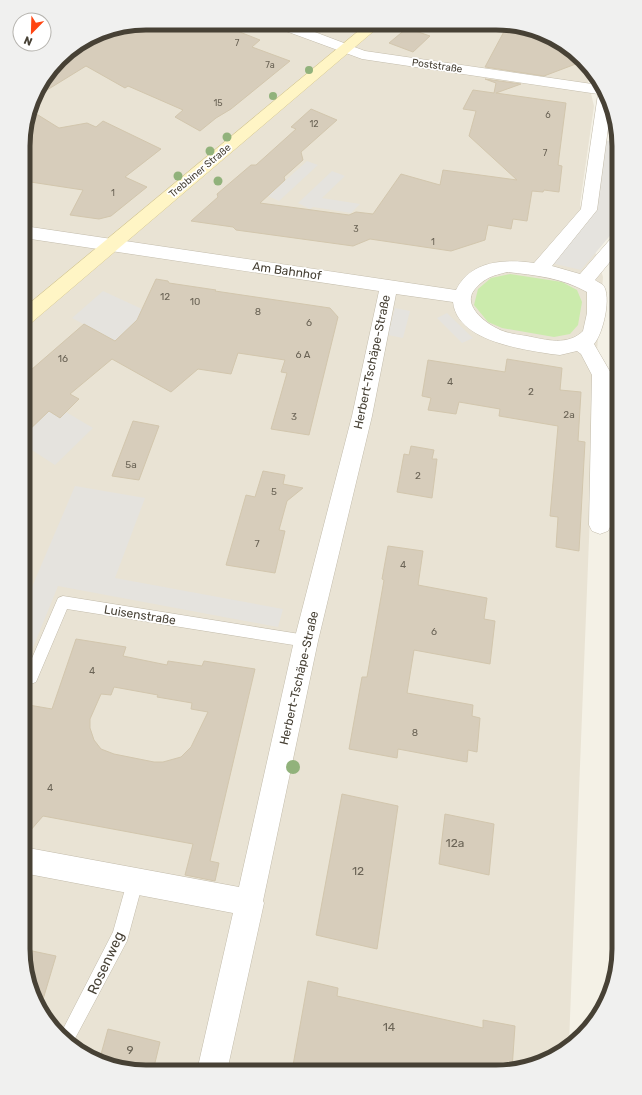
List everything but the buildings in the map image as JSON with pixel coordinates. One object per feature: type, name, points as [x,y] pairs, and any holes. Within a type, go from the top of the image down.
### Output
[{"type":"main road","name":"Trebbiner Straße","points":[[30,313],[112,246],[344,48],[367,30]]},
{"type":"street","name":"Poststraße","points":[[296,30],[362,55],[597,89]]},
{"type":"street","points":[[539,269],[589,210],[604,104]]},
{"type":"street","name":"Am Bahnhof","points":[[30,233],[462,297]]},
{"type":"street","points":[[584,282],[612,248]]},
{"type":"street","points":[[506,266],[539,269],[565,274],[584,282],[596,289],[597,294],[595,325],[591,336],[580,343],[556,348],[498,337],[480,326],[463,309],[461,302],[465,288],[483,272],[506,266]]},
{"type":"street","name":"Herbert-Tschäpe-Straße","points":[[213,1065],[250,903],[306,641],[362,416],[389,285]]},
{"type":"street","points":[[580,343],[588,349],[602,375],[600,524]]},
{"type":"street","points":[[30,861],[250,903]]},
{"type":"lane","name":"Luisenstraße","points":[[30,677],[63,602],[306,641]]},
{"type":"lane","name":"Rosenweg","points":[[69,1035],[121,934],[135,882]]},
{"type":"shaded area","points":[[139,30],[496,30],[526,34],[554,46],[578,64],[587,75],[594,106],[580,204],[603,277],[596,363],[569,1038],[554,1049],[540,1056],[518,1063],[503,1065],[146,1065],[116,1061],[88,1049],[76,1041],[64,1031],[54,1019],[39,993],[32,971],[30,949],[30,146],[31,131],[36,109],[46,88],[59,70],[82,50],[102,39],[124,32]]},
{"type":"shaded area","points":[[602,140],[612,141],[612,233],[581,270],[551,263],[592,210]]},
{"type":"shaded area","points":[[307,161],[318,165],[279,201],[268,196]]},
{"type":"shaded area","points":[[332,171],[345,176],[322,198],[360,204],[351,213],[313,207],[310,209],[298,203]]},
{"type":"shaded area","points":[[103,291],[142,309],[139,338],[126,331],[115,341],[72,318]]},
{"type":"shaded area","points":[[395,308],[410,311],[403,338],[388,335]]},
{"type":"shaded area","points":[[447,313],[473,338],[462,343],[437,318]]},
{"type":"shaded area","points":[[49,411],[60,418],[66,412],[93,428],[55,465],[30,449],[30,429]]},
{"type":"shaded area","points":[[75,486],[145,498],[115,578],[283,609],[278,627],[58,586],[30,655],[30,592]]},
{"type":"green space","points":[[510,274],[562,282],[577,290],[582,302],[578,325],[570,334],[554,337],[502,328],[488,322],[474,305],[478,289],[491,278]]}]
